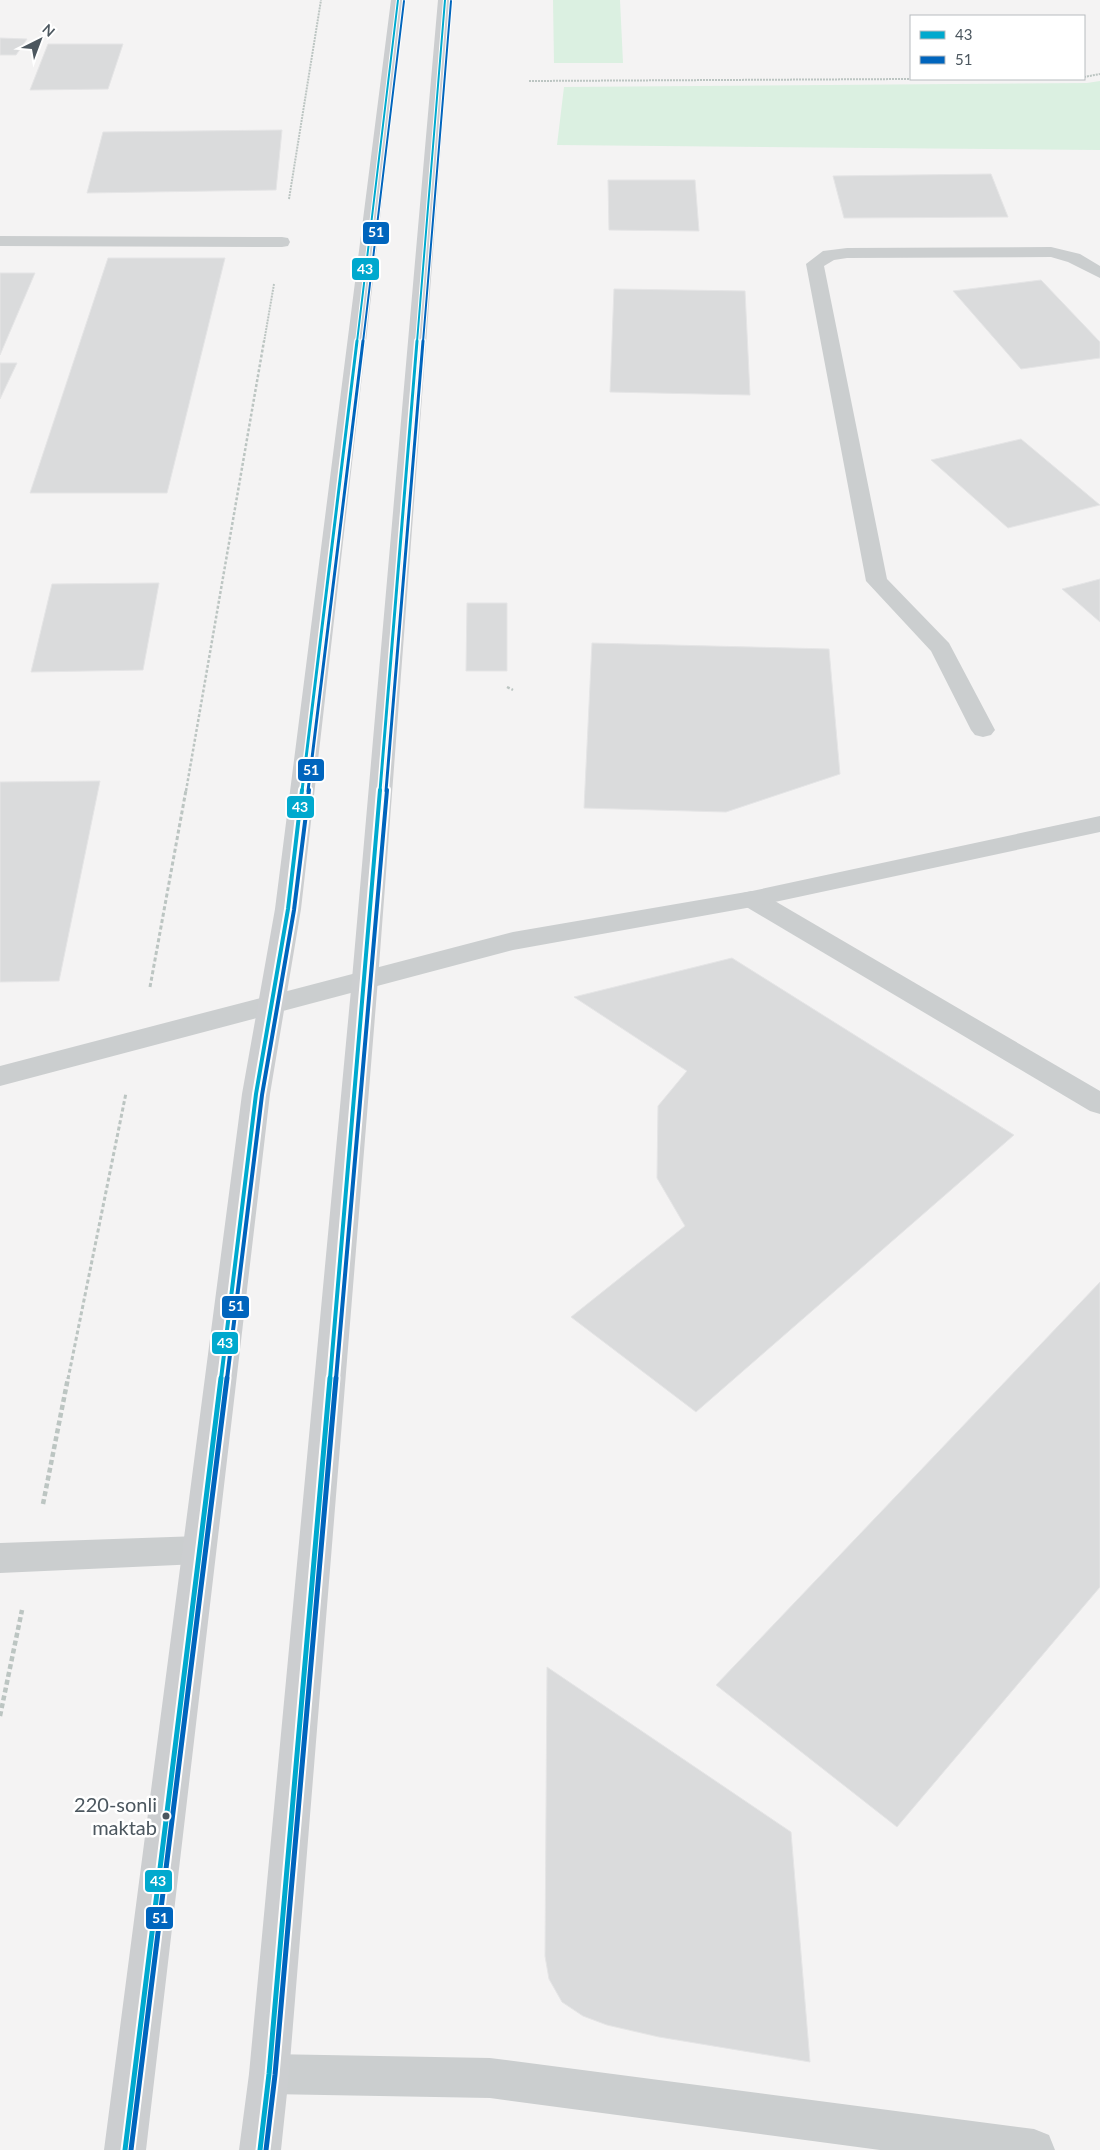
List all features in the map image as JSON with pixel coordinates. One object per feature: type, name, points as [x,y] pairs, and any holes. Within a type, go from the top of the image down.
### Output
[{"type":"main road","points":[[125,2150],[256,1094],[288,909],[398,0]]},
{"type":"main road","points":[[260,2150],[269,2074],[365,979],[445,0]]},
{"type":"street","points":[[0,241],[282,242]]},
{"type":"street","points":[[983,730],[941,648],[877,581],[815,264],[829,256],[847,253],[1051,252],[1074,258],[1100,273]]},
{"type":"street","points":[[0,1076],[513,940],[752,898],[1100,824]]},
{"type":"street","points":[[752,898],[1100,1104]]},
{"type":"street","points":[[0,1558],[200,1550]]},
{"type":"street","points":[[269,2074],[490,2078],[1034,2150]]},
{"type":"path","points":[[0,1716],[137,1040],[156,962],[282,242],[321,0]]},
{"type":"path","points":[[1085,77],[1100,74]]},
{"type":"path","points":[[529,81],[910,78]]},
{"type":"path","points":[[507,687],[513,690]]},
{"type":"green space","points":[[553,0],[620,0],[623,63],[554,63]]},
{"type":"green space","points":[[1100,81],[1100,150],[557,145],[564,87],[1087,83]]},
{"type":"building","points":[[0,38],[27,39],[16,55],[0,55]]},
{"type":"building","points":[[48,44],[123,44],[108,89],[30,90]]},
{"type":"building","points":[[282,130],[276,190],[87,193],[103,132]]},
{"type":"building","points":[[991,174],[1008,217],[844,218],[833,176]]},
{"type":"building","points":[[608,180],[695,180],[699,231],[609,230]]},
{"type":"building","points":[[108,258],[225,258],[167,493],[30,493]]},
{"type":"building","points":[[0,273],[35,273],[0,355]]},
{"type":"building","points":[[1041,280],[1100,342],[1100,358],[1021,369],[953,291]]},
{"type":"building","points":[[614,289],[745,291],[750,395],[610,392]]},
{"type":"building","points":[[0,363],[17,363],[0,399]]},
{"type":"building","points":[[1021,439],[1100,505],[1008,528],[931,460]]},
{"type":"building","points":[[1100,579],[1100,622],[1062,589]]},
{"type":"building","points":[[159,583],[143,670],[31,672],[52,584]]},
{"type":"building","points":[[467,603],[507,603],[507,671],[466,671]]},
{"type":"building","points":[[592,643],[829,649],[840,774],[726,812],[584,808]]},
{"type":"building","points":[[100,781],[59,981],[0,982],[0,782]]},
{"type":"building","points":[[732,958],[1014,1135],[696,1412],[571,1317],[685,1226],[657,1178],[658,1106],[687,1071],[574,997]]},
{"type":"building","points":[[1100,1282],[1100,1587],[897,1827],[716,1685]]},
{"type":"building","points":[[547,1667],[791,1832],[810,2062],[659,2037],[607,2025],[583,2016],[562,2002],[549,1979],[545,1956]]},
{"type":"transit line","name":"43","points":[[125,2150],[256,1094],[288,909],[398,0]]},
{"type":"transit line","name":"43","points":[[260,2150],[269,2074],[365,979],[445,0]]},
{"type":"transit line","name":"51","points":[[131,2150],[262,1095],[294,910],[404,1]]},
{"type":"transit line","name":"51","points":[[266,2150],[275,2075],[371,980],[451,1]]},
{"type":"place","name":"220-sonli maktab","points":[[166,1816]]}]
